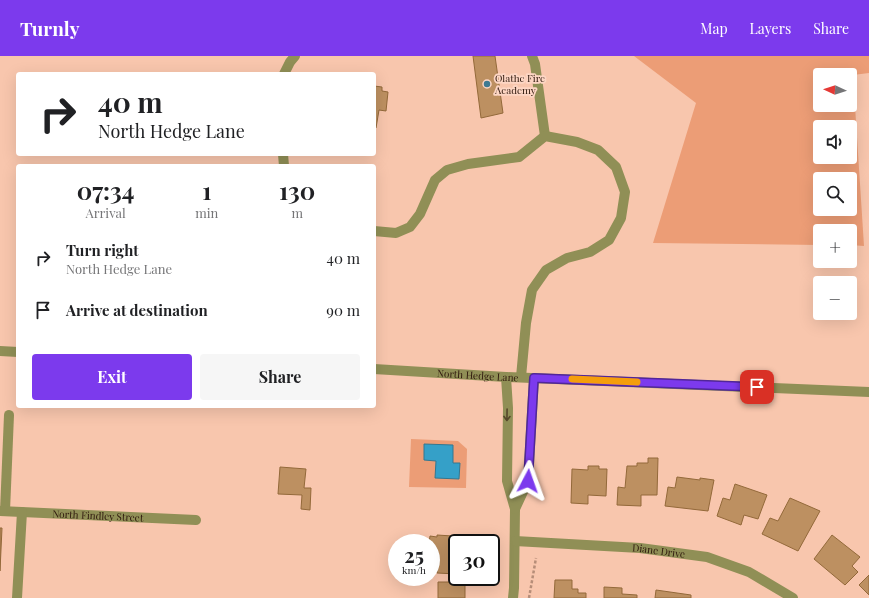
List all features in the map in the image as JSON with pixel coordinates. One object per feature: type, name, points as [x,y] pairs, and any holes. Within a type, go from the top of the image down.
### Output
[{"type":"street","points":[[285,72],[295,56]]},
{"type":"street","points":[[532,56],[535,64],[545,136]]},
{"type":"street","points":[[376,231],[396,233],[410,227],[420,214],[435,180],[447,170],[468,164],[519,156],[545,136],[577,142],[598,150],[616,167],[625,192],[621,218],[609,240],[590,252],[568,258],[546,270],[532,290],[526,323],[521,377]]},
{"type":"street","points":[[0,351],[16,352]]},
{"type":"street","name":"North Hedge Lane","points":[[376,369],[534,378],[869,392]]},
{"type":"street","points":[[506,376],[508,408],[507,480],[515,509],[513,598]]},
{"type":"street","points":[[515,509],[528,481],[534,378]]},
{"type":"street","points":[[2,511],[9,415]]},
{"type":"street","name":"North Findley Street","points":[[2,511],[196,520]]},
{"type":"street","points":[[17,598],[22,512]]},
{"type":"street","name":"Diane Drive","points":[[515,541],[640,548],[707,557],[749,572],[793,598]]},
{"type":"path","points":[[529,598],[536,558]]},
{"type":"shaded area","points":[[634,56],[869,56],[869,73],[857,74],[857,68],[813,68],[813,112],[855,112],[856,120],[813,120],[813,164],[857,164],[857,137],[864,246],[857,246],[857,224],[813,224],[813,245],[653,243],[696,103]]},
{"type":"shaded area","points":[[411,439],[458,441],[467,449],[466,488],[409,487]]},
{"type":"water","points":[[424,444],[453,445],[453,463],[460,463],[459,479],[435,478],[436,461],[424,460]]},
{"type":"building","points":[[473,56],[495,56],[503,113],[481,118]]},
{"type":"building","points":[[376,86],[382,87],[382,91],[388,92],[386,111],[379,110],[376,128]]},
{"type":"building","points":[[648,458],[658,458],[657,495],[641,495],[641,506],[617,505],[618,487],[625,488],[627,466],[637,466],[637,463],[648,463]]},
{"type":"building","points":[[588,466],[599,466],[599,469],[607,469],[606,496],[588,495],[588,504],[571,503],[572,469],[588,470]]},
{"type":"building","points":[[280,467],[306,469],[304,488],[311,488],[310,510],[301,509],[302,495],[278,494]]},
{"type":"building","points":[[677,477],[714,480],[708,511],[665,506],[668,487],[675,488]]},
{"type":"building","points":[[735,484],[767,495],[758,519],[744,515],[741,525],[717,516],[723,498],[730,500]]},
{"type":"building","points":[[790,498],[820,511],[798,551],[762,534],[770,518],[778,521]]},
{"type":"building","points":[[0,528],[2,528],[0,571]]},
{"type":"building","points":[[440,535],[448,536],[448,574],[440,573]]},
{"type":"building","points":[[832,535],[860,557],[852,566],[858,572],[845,585],[814,559]]},
{"type":"building","points":[[869,575],[869,595],[859,585]]},
{"type":"building","points":[[555,580],[572,580],[572,589],[578,589],[578,593],[586,593],[586,598],[554,598]]},
{"type":"building","points":[[440,582],[448,582],[448,586],[465,586],[465,598],[438,598],[438,586],[440,586]]},
{"type":"building","points":[[604,587],[622,588],[622,594],[637,595],[637,598],[604,598]]},
{"type":"building","points":[[656,590],[691,595],[691,598],[655,598]]},
{"type":"slow traffic","points":[[572,379],[637,382]]},
{"type":"place","name":"Olathe Fire Academy","points":[[487,84]]},
{"type":"route","points":[[528,481],[534,378],[757,387]]}]
